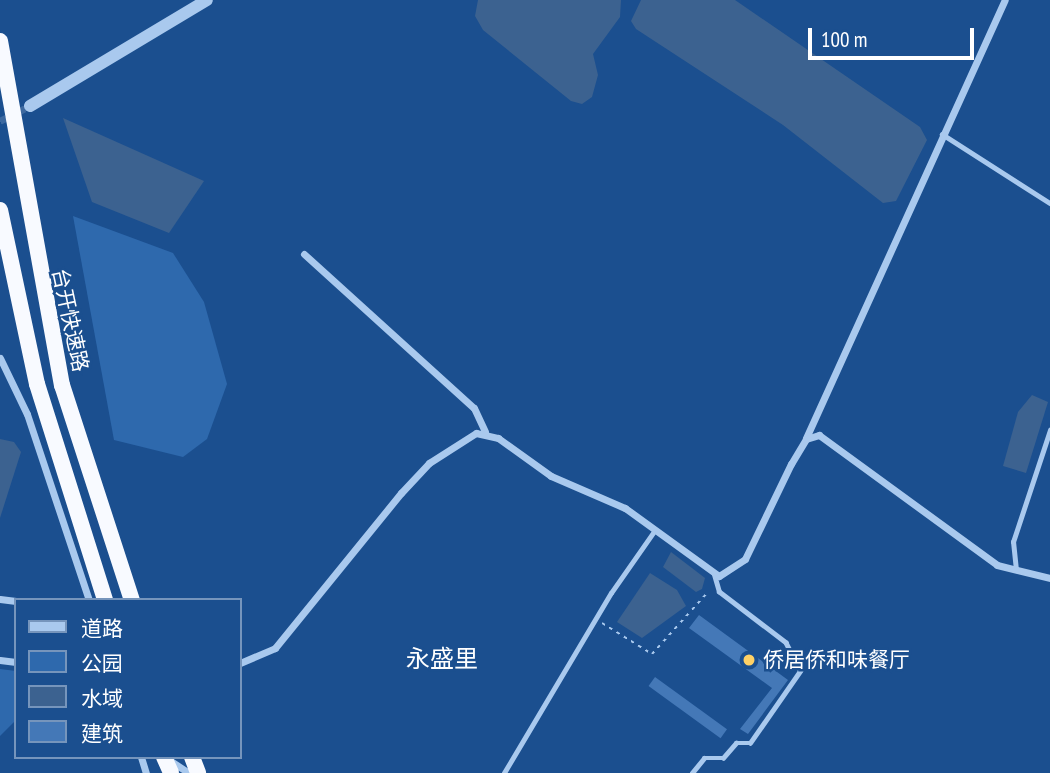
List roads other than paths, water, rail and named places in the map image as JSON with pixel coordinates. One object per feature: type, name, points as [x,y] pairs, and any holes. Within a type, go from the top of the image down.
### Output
[{"type":"highway","name":"台开快速路","points":[[0,41],[54,346],[131,598]]},
{"type":"highway","points":[[0,211],[30,357],[104,598]]},
{"type":"street","points":[[30,106],[207,0]]},
{"type":"street","points":[[304,254],[474,408],[485,432],[551,476],[657,528],[715,574],[728,575],[745,559],[806,439],[1005,0]]},
{"type":"street","points":[[0,358],[27,414],[88,598]]},
{"type":"street","points":[[242,662],[275,648],[429,463],[464,437],[485,432]]},
{"type":"street","points":[[806,439],[828,439],[997,565],[1050,578]]},
{"type":"street","points":[[168,759],[189,773]]},
{"type":"lane","points":[[942,134],[1050,204]]},
{"type":"lane","points":[[1016,571],[1013,542],[1050,430]]},
{"type":"lane","points":[[504,773],[596,619],[657,528]]},
{"type":"lane","points":[[692,773],[704,758],[723,758],[736,743],[750,743],[800,671],[786,643],[716,587],[715,574]]},
{"type":"water","points":[[478,0],[621,0],[620,17],[593,54],[598,75],[592,97],[582,104],[571,101],[483,30],[475,16]]},
{"type":"water","points":[[641,0],[735,0],[920,127],[927,140],[896,201],[883,203],[783,125],[636,29],[631,21]]},
{"type":"water","points":[[63,118],[204,181],[169,233],[92,202]]},
{"type":"water","points":[[1032,395],[1048,402],[1026,473],[1003,466],[1018,412]]},
{"type":"water","points":[[0,439],[14,442],[21,452],[0,518]]},
{"type":"water","points":[[671,552],[705,578],[702,589],[696,592],[663,567]]},
{"type":"water","points":[[650,573],[677,590],[686,606],[642,638],[617,622]]},
{"type":"tunnel","points":[[0,121],[30,106]]},
{"type":"place","name":"侨居侨和味餐厅","points":[[749,660]]},
{"type":"district","name":"永盛里","points":[[442,659]]}]
